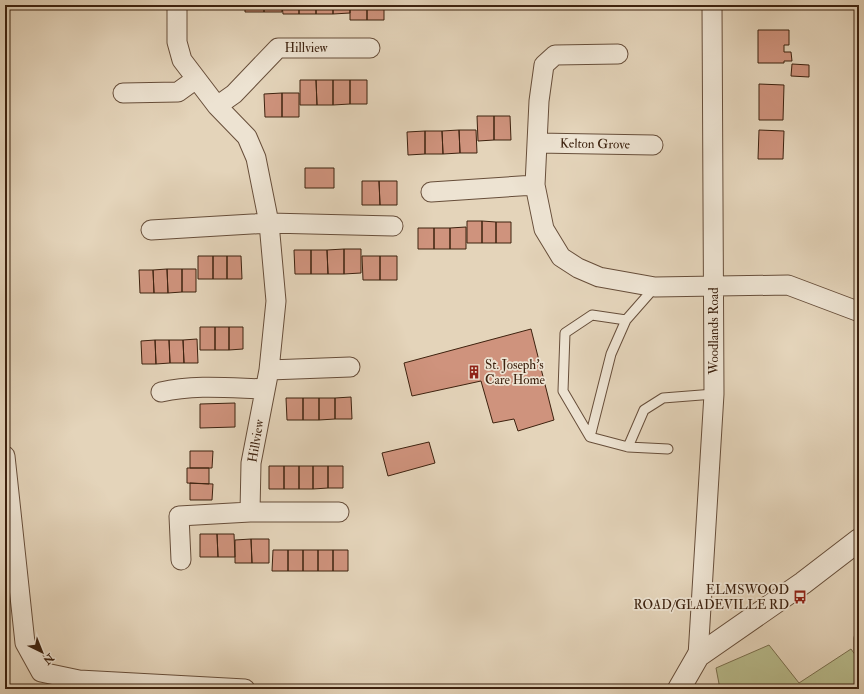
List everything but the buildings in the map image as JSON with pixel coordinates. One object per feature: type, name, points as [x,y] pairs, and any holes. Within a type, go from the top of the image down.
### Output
[{"type":"street","name":"Hillview","points":[[177,5],[177,42],[182,60],[217,106],[247,137],[256,158],[269,223],[276,301],[269,370],[251,463],[250,512]]},
{"type":"street","name":"Woodlands Road","points":[[698,656],[714,394],[712,5]]},
{"type":"street","name":"Hillview","points":[[217,106],[234,94],[278,48],[370,48]]},
{"type":"street","points":[[618,54],[555,55],[544,66],[539,101],[535,185],[544,229],[561,257],[578,268],[599,277],[655,287],[788,284],[857,311]]},
{"type":"street","points":[[123,93],[178,92],[196,79]]},
{"type":"street","name":"Kelton Grove","points":[[537,143],[653,145]]},
{"type":"street","points":[[431,192],[535,185]]},
{"type":"street","points":[[151,230],[269,223],[394,226]]},
{"type":"street","points":[[269,370],[350,366]]},
{"type":"street","points":[[161,392],[174,389],[210,387],[265,390]]},
{"type":"street","points":[[5,456],[25,643],[41,672],[79,680],[245,689]]},
{"type":"street","points":[[181,560],[179,516],[250,512],[339,512]]},
{"type":"street","points":[[679,689],[698,656],[857,546]]},
{"type":"lane","points":[[590,437],[611,354],[626,320],[655,287]]},
{"type":"lane","points":[[626,320],[592,315],[565,333],[563,392],[590,437],[628,447],[668,449]]},
{"type":"lane","points":[[628,447],[644,410],[663,398],[714,394]]},
{"type":"lane","points":[[859,638],[859,650]]},
{"type":"green space","points":[[769,645],[799,683],[851,649],[859,660],[859,689],[720,689],[716,668]]},
{"type":"place","name":"St. Joseph’s Care Home","points":[[474,372]]},
{"type":"place","name":"ELMSWOOD ROAD/GLADEVILLE RD","points":[[800,597]]}]
